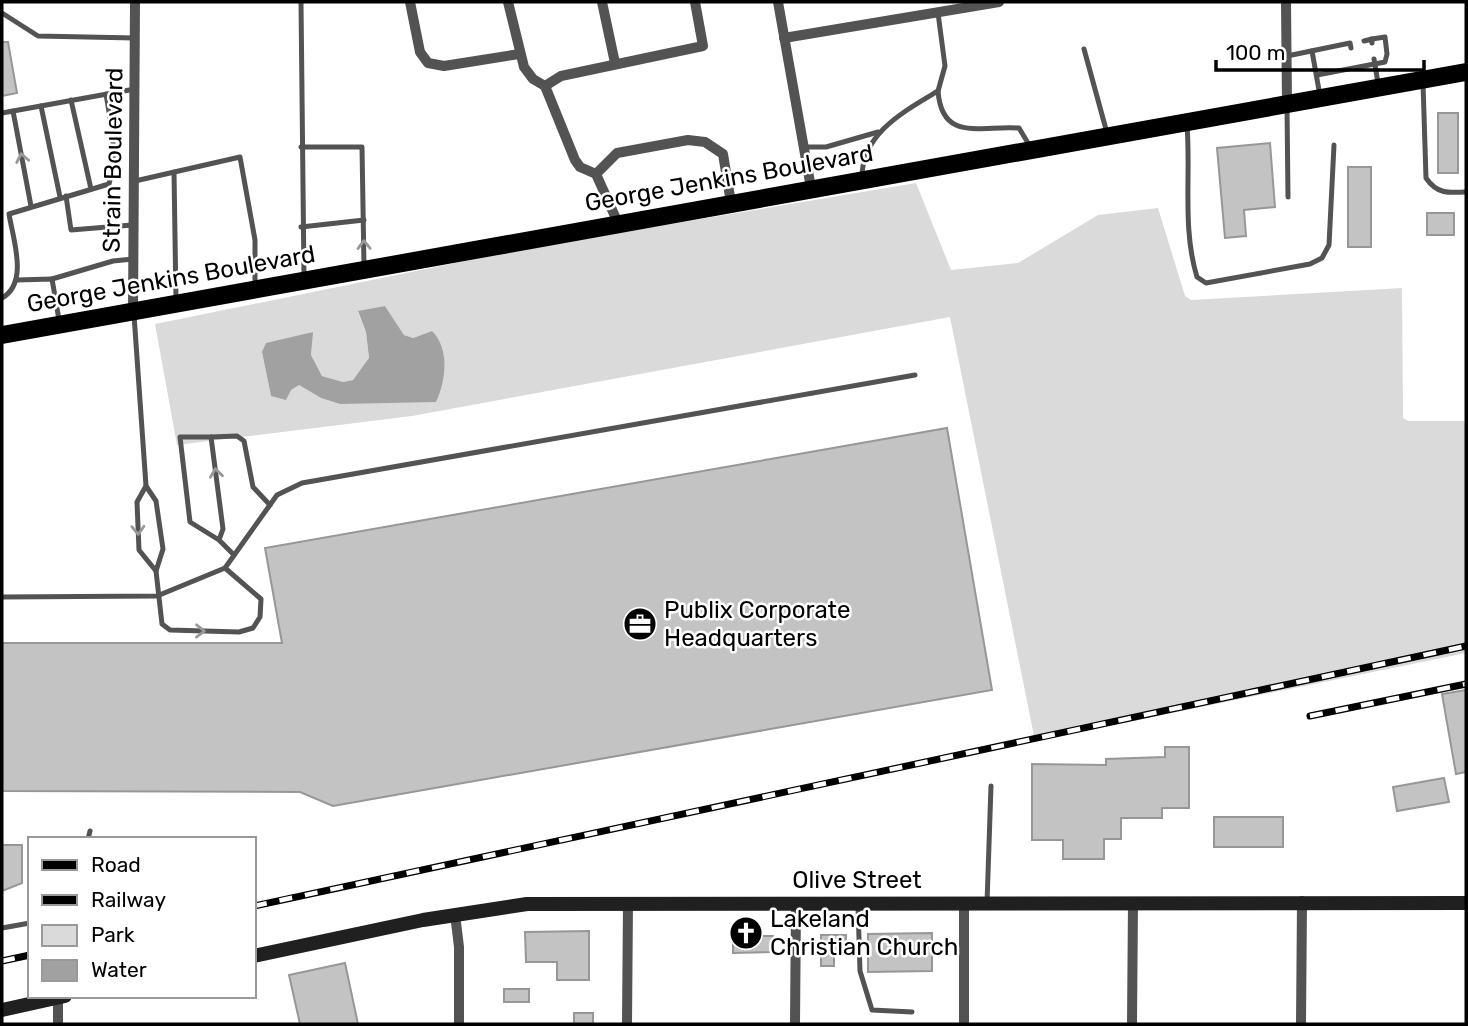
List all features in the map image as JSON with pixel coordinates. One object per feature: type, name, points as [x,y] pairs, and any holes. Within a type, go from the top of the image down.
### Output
[{"type":"main road","name":"George Jenkins Boulevard","points":[[2,335],[1466,72]]},
{"type":"main road","name":"Olive Street","points":[[256,956],[455,914],[527,904],[1466,902]]},
{"type":"main road","points":[[2,1010],[57,998]]},
{"type":"street","name":"Strain Boulevard","points":[[133,312],[135,2]]},
{"type":"street","points":[[410,2],[420,52],[429,63],[444,66],[519,54]]},
{"type":"street","points":[[508,2],[519,54],[533,79],[545,86],[575,160],[580,167],[596,174],[618,223]]},
{"type":"street","points":[[602,2],[615,63]]},
{"type":"street","points":[[545,86],[561,76],[703,46],[695,2]]},
{"type":"street","points":[[778,2],[811,188]]},
{"type":"street","points":[[785,38],[999,2]]},
{"type":"street","points":[[1286,2],[1287,104]]},
{"type":"street","points":[[596,174],[617,153],[697,140],[723,153],[731,203]]},
{"type":"street","points":[[1301,901],[1301,1024]]},
{"type":"street","points":[[627,1024],[628,902]]},
{"type":"street","points":[[1132,1024],[1133,902]]},
{"type":"street","points":[[795,1024],[796,903]]},
{"type":"street","points":[[964,903],[964,1024]]},
{"type":"street","points":[[455,914],[459,947],[459,1024]]},
{"type":"street","points":[[58,1024],[62,998]]},
{"type":"lane","points":[[301,2],[301,228],[304,280]]},
{"type":"lane","points":[[2,13],[38,36],[135,38]]},
{"type":"lane","points":[[938,13],[945,66],[938,91],[942,115],[948,122],[974,129],[1019,128],[1031,149]]},
{"type":"lane","points":[[1317,75],[1354,65],[1384,62],[1387,54],[1385,37],[1364,41]]},
{"type":"lane","points":[[1287,56],[1350,43],[1351,48]]},
{"type":"lane","points":[[1084,49],[1107,136]]},
{"type":"lane","points":[[1312,51],[1321,99]]},
{"type":"lane","points":[[1375,62],[1378,88]]},
{"type":"lane","points":[[1423,80],[1426,178],[1433,188],[1443,193],[1466,192]]},
{"type":"lane","points":[[2,113],[135,89]]},
{"type":"lane","points":[[862,179],[862,161],[868,146],[881,131],[938,91]]},
{"type":"lane","points":[[9,214],[109,184],[113,169],[113,141],[106,94]]},
{"type":"lane","points":[[71,100],[91,189]]},
{"type":"lane","points":[[1287,104],[1288,197]]},
{"type":"lane","points":[[41,106],[71,230],[132,225]]},
{"type":"lane","points":[[13,111],[31,206]]},
{"type":"lane","points":[[1187,122],[1187,203],[1192,254],[1197,277],[1206,283],[1310,264],[1322,258],[1329,245],[1334,145]]},
{"type":"lane","points":[[804,147],[826,147],[881,131]]},
{"type":"lane","points":[[301,147],[362,147],[364,269]]},
{"type":"lane","points":[[132,182],[240,157],[255,240],[255,289]]},
{"type":"lane","points":[[174,172],[176,304]]},
{"type":"lane","points":[[2,207],[9,214],[17,281],[13,291],[2,298]]},
{"type":"lane","points":[[301,228],[364,220]]},
{"type":"lane","points":[[17,281],[52,279],[113,261],[133,259]]},
{"type":"lane","points":[[52,279],[60,325]]},
{"type":"lane","name":"Strain Boulevard","points":[[133,312],[146,486],[156,501],[163,549],[156,571],[162,624],[170,630],[239,632],[253,628],[260,617],[261,599],[225,568]]},
{"type":"lane","points":[[2,597],[157,596],[225,568],[277,495],[302,483],[915,375]]},
{"type":"lane","points":[[234,555],[219,540],[190,522],[180,437],[237,436],[244,441],[253,487],[270,505]]},
{"type":"lane","points":[[211,437],[223,529],[219,540]]},
{"type":"lane","name":"Strain Boulevard","points":[[146,486],[138,502],[139,550],[156,571]]},
{"type":"lane","points":[[987,903],[991,786]]},
{"type":"lane","points":[[88,837],[90,831]]},
{"type":"lane","points":[[858,903],[860,971],[872,1010],[912,1012]]},
{"type":"lane","points":[[2,928],[28,923]]},
{"type":"green space","points":[[916,183],[951,270],[1018,263],[1098,215],[1158,208],[1185,296],[1191,300],[1402,288],[1403,418],[1408,421],[1466,421],[1466,653],[1035,741],[950,317],[412,416],[177,445],[155,324],[539,246]],"holes":[[[385,306],[404,335],[413,338],[432,331],[340,404],[321,398],[299,385],[271,396],[262,352],[312,332],[311,355],[322,376],[343,382],[353,380],[369,359],[366,332],[358,312]]]},
{"type":"water","points":[[385,306],[404,335],[413,338],[432,331],[438,338],[445,365],[436,402],[340,404],[321,398],[299,385],[291,390],[286,400],[271,396],[262,352],[266,343],[313,332],[311,355],[322,376],[343,382],[353,380],[369,358],[366,332],[358,311]]},
{"type":"building","points":[[2,42],[8,42],[17,93],[2,96]]},
{"type":"building","points":[[1438,113],[1458,113],[1458,173],[1438,173]]},
{"type":"building","points":[[1270,143],[1275,207],[1244,210],[1246,236],[1225,238],[1217,148]]},
{"type":"building","points":[[1348,167],[1371,167],[1371,247],[1348,247]]},
{"type":"building","points":[[1427,213],[1454,213],[1454,235],[1427,235]]},
{"type":"building","name":"Publix Corporate Headquarters","points":[[947,428],[992,690],[333,806],[300,792],[2,791],[2,643],[282,643],[265,548]]},
{"type":"building","points":[[1466,690],[1466,772],[1456,774],[1442,694]]},
{"type":"building","points":[[1165,747],[1189,747],[1189,808],[1162,808],[1162,818],[1121,818],[1121,839],[1104,839],[1104,859],[1063,859],[1063,840],[1032,840],[1032,764],[1106,765],[1106,759],[1165,757]]},
{"type":"building","points":[[1444,778],[1449,802],[1397,811],[1393,787]]},
{"type":"building","points":[[1214,817],[1283,817],[1283,847],[1214,847]]},
{"type":"building","points":[[2,845],[22,845],[22,883],[2,891]]},
{"type":"building","points":[[589,931],[589,980],[557,980],[557,962],[526,962],[525,932]]},
{"type":"building","points":[[932,933],[932,971],[868,972],[868,934]]},
{"type":"building","points":[[821,935],[846,935],[846,954],[834,954],[834,966],[821,966]]},
{"type":"building","points":[[733,936],[773,936],[773,952],[733,953]]},
{"type":"building","points":[[345,963],[358,1024],[300,1024],[289,975]]},
{"type":"building","points":[[504,989],[529,989],[529,1002],[504,1002]]},
{"type":"building","points":[[574,1013],[593,1013],[593,1024],[574,1024]]},
{"type":"railway","points":[[256,906],[1466,646]]},
{"type":"railway","points":[[1310,716],[1466,684]]},
{"type":"railway","points":[[2,961],[28,955]]},
{"type":"place","name":"Publix Corporate Headquarters","points":[[640,624]]},
{"type":"place","name":"Lakeland Christian Church","points":[[746,933]]}]
